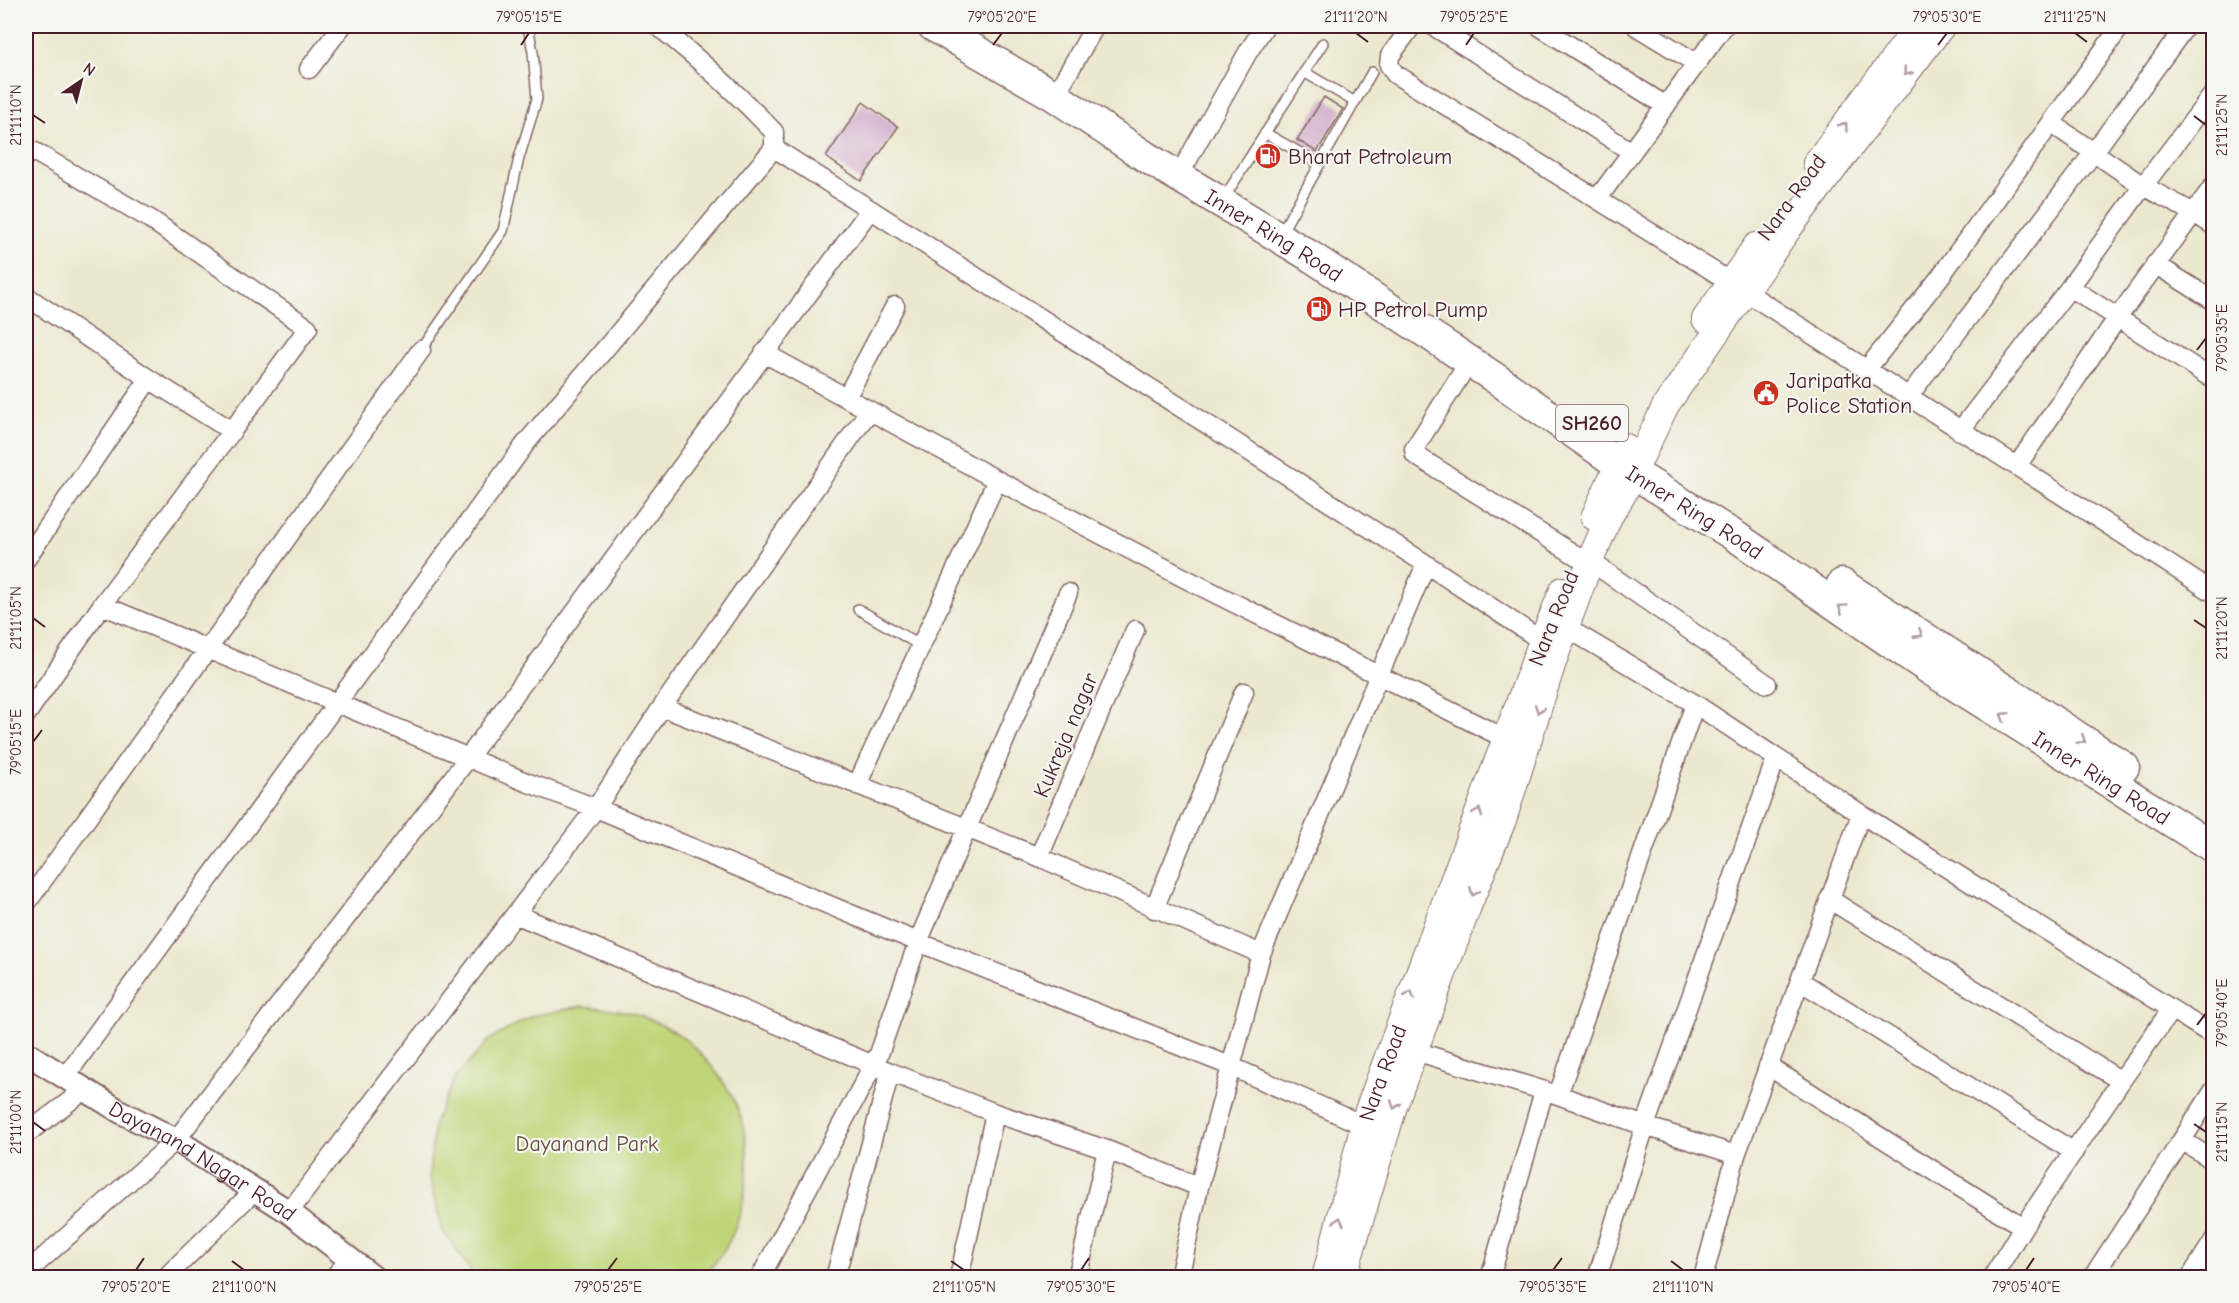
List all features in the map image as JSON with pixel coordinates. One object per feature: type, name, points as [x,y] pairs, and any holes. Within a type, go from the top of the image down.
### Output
[{"type":"highway","name":"Inner Ring Road","points":[[933,26],[1053,95],[1156,163],[1310,256],[1469,362],[1630,458],[2214,825]]},
{"type":"highway","name":"Inner Ring Road","points":[[968,26],[1286,224],[1630,458],[1738,538],[1929,669],[2214,848]]},
{"type":"main road","name":"Nara Road","points":[[1325,1278],[1363,1125],[1542,640],[1584,559],[1609,518],[1643,414],[1737,286],[1918,26]]},
{"type":"main road","name":"Nara Road","points":[[1737,286],[1789,228],[1942,26]]},
{"type":"main road","name":"Nara Road","points":[[1343,1278],[1394,1106],[1467,909],[1503,820],[1553,662],[1567,628],[1584,559]]},
{"type":"street","points":[[309,69],[342,26]]},
{"type":"street","points":[[65,1077],[526,443],[774,148],[774,132],[759,116],[704,63],[658,26]]},
{"type":"street","points":[[1061,85],[1095,26]]},
{"type":"street","points":[[1186,163],[1265,26]]},
{"type":"street","points":[[1412,26],[1390,56],[1389,66],[1395,74],[1598,198],[2214,592]]},
{"type":"street","points":[[1433,26],[1632,152]]},
{"type":"street","points":[[1539,26],[1666,106]]},
{"type":"street","points":[[1636,26],[1696,63]]},
{"type":"street","points":[[1598,198],[1724,26]]},
{"type":"street","points":[[1867,369],[1947,267],[2121,26]]},
{"type":"street","points":[[1908,397],[2094,152],[2186,26]]},
{"type":"street","points":[[1960,431],[2214,93]]},
{"type":"street","points":[[2051,123],[2143,186],[2214,226]]},
{"type":"street","points":[[774,148],[1542,640]]},
{"type":"street","points":[[26,156],[35,152],[150,219],[308,328],[102,605],[26,715]]},
{"type":"street","points":[[2017,466],[2155,264],[2214,185]]},
{"type":"street","points":[[26,1273],[176,1140],[468,758],[870,210]]},
{"type":"street","points":[[2155,264],[2214,301]]},
{"type":"street","points":[[2070,287],[2214,380]]},
{"type":"street","points":[[26,296],[149,379],[232,431]]},
{"type":"street","points":[[846,398],[895,306]]},
{"type":"street","points":[[26,904],[421,350]]},
{"type":"street","points":[[764,353],[1185,579],[1506,739]]},
{"type":"street","points":[[1469,362],[1414,449],[1415,456],[1584,559],[1767,684]]},
{"type":"street","points":[[26,559],[32,534],[149,379]]},
{"type":"street","points":[[290,1212],[596,808],[662,707],[869,411]]},
{"type":"street","points":[[857,785],[998,480]]},
{"type":"street","points":[[1179,1278],[1199,1187],[1261,954],[1426,564]]},
{"type":"street","points":[[835,1278],[882,1069],[879,1054],[918,942],[1068,593]]},
{"type":"street","points":[[102,605],[918,942],[1230,1066],[1363,1125]]},
{"type":"street","points":[[1567,628],[1695,704],[1861,814],[2214,1036]]},
{"type":"street","name":"Kukreja nagar","points":[[1039,857],[1135,630]]},
{"type":"street","points":[[1154,909],[1244,692]]},
{"type":"street","points":[[1490,1278],[1551,1093],[1695,704]]},
{"type":"street","points":[[662,707],[1039,857],[1261,954]]},
{"type":"street","points":[[1597,1278],[1645,1126],[1776,758]]},
{"type":"street","points":[[1703,1278],[1736,1155],[1861,814]]},
{"type":"street","points":[[1829,899],[2121,1081]]},
{"type":"street","points":[[515,914],[882,1069],[995,1113],[1107,1150],[1199,1187]]},
{"type":"street","points":[[1800,981],[2074,1152]]},
{"type":"street","points":[[1992,1278],[2023,1227],[2171,1010]]},
{"type":"street","points":[[1415,1051],[1551,1093],[1736,1155]]},
{"type":"street","name":"Dayanand Nagar Road","points":[[26,1053],[121,1112],[176,1140],[290,1212],[374,1278]]},
{"type":"street","points":[[1768,1066],[2023,1227]]},
{"type":"street","points":[[760,1278],[882,1069]]},
{"type":"street","points":[[26,1134],[86,1089]]},
{"type":"street","points":[[2092,1278],[2214,1090]]},
{"type":"street","points":[[959,1278],[995,1113]]},
{"type":"street","points":[[2182,1140],[2214,1161]]},
{"type":"street","points":[[1077,1278],[1107,1150]]},
{"type":"street","points":[[165,1278],[255,1190]]},
{"type":"street","points":[[2190,1278],[2214,1240]]},
{"type":"street","points":[[333,1278],[350,1259]]},
{"type":"lane","points":[[421,350],[503,231],[519,158],[537,99],[528,26]]},
{"type":"lane","points":[[1229,190],[1323,43]]},
{"type":"lane","points":[[1304,72],[1355,102]]},
{"type":"lane","points":[[1286,224],[1372,72]]},
{"type":"lane","points":[[1265,133],[1320,164]]},
{"type":"lane","points":[[858,609],[921,646]]},
{"type":"green space","name":"Dayanand Park","points":[[582,1006],[632,1013],[678,1034],[714,1069],[735,1102],[744,1133],[747,1155],[743,1200],[728,1243],[701,1277],[475,1277],[442,1230],[429,1177],[434,1123],[455,1078],[489,1040],[532,1016]]},
{"type":"building","points":[[1324,97],[1343,109],[1317,152],[1297,140]]},
{"type":"building","points":[[863,102],[898,127],[861,181],[826,157]]},
{"type":"place","name":"Bharat Petroleum","points":[[1268,156]]},
{"type":"place","name":"HP Petrol Pump","points":[[1319,309]]},
{"type":"place","name":"Jaripatka Police Station","points":[[1766,393]]}]
